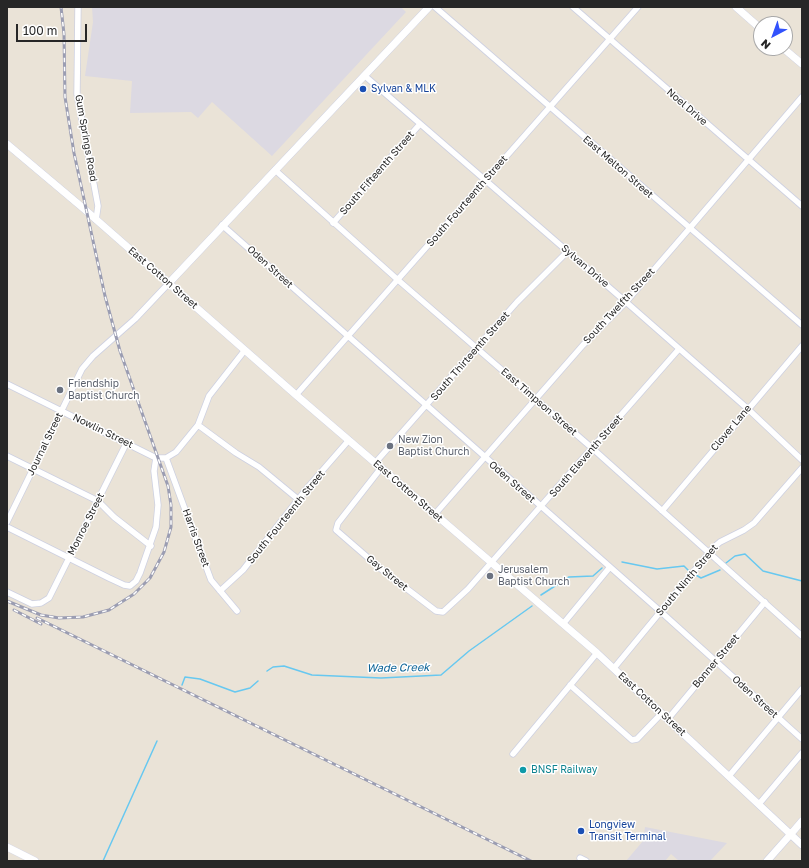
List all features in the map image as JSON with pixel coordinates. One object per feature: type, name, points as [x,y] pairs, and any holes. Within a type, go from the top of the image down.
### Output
[{"type":"main road","points":[[168,282],[429,7]]},
{"type":"main road","points":[[736,7],[753,22]]},
{"type":"main road","points":[[792,56],[802,64]]},
{"type":"main road","name":"East Cotton Street","points":[[7,144],[168,282],[296,395],[597,653],[802,845]]},
{"type":"main road","points":[[767,861],[802,821]]},
{"type":"main road","points":[[7,847],[35,861]]},
{"type":"street","name":"Gum Springs Road","points":[[78,7],[77,94],[98,206],[96,220]]},
{"type":"street","name":"East Melton Street","points":[[435,7],[802,325]]},
{"type":"street","name":"Noel Drive","points":[[573,7],[802,206]]},
{"type":"street","name":"South Fourteenth Street","points":[[296,395],[349,337],[638,7]]},
{"type":"street","name":"Sylvan Drive","points":[[365,76],[748,409],[802,460]]},
{"type":"street","name":"South Twelfth Street","points":[[435,514],[583,345],[626,302],[802,97]]},
{"type":"street","name":"South Fifteenth Street","points":[[333,223],[420,124]]},
{"type":"street","name":"East Timpson Street","points":[[275,170],[333,223],[592,448],[802,636]]},
{"type":"street","name":"Oden Street","points":[[222,225],[660,611],[802,739]]},
{"type":"street","name":"South Thirteenth Street","points":[[375,463],[522,297],[568,251]]},
{"type":"street","name":"Journal Street","points":[[7,522],[80,372],[88,361],[133,322],[168,282]]},
{"type":"street","name":"Clover Lane","points":[[662,511],[802,346]]},
{"type":"street","name":"South Eleventh Street","points":[[441,613],[465,591],[679,349]]},
{"type":"street","points":[[7,527],[124,585],[132,585],[138,579],[151,546],[156,527],[158,505],[154,471],[156,458],[166,458],[174,454],[198,425],[209,396],[245,350]]},
{"type":"street","name":"Nowlin Street","points":[[7,384],[127,442],[156,458]]},
{"type":"street","points":[[198,425],[236,453],[259,467],[299,500]]},
{"type":"street","name":"South Fourteenth Street","points":[[220,591],[243,570],[349,440]]},
{"type":"street","name":"Monroe Street","points":[[7,592],[30,603],[41,603],[49,598],[127,442]]},
{"type":"street","points":[[7,456],[98,501],[118,520],[151,546]]},
{"type":"street","name":"Harris Street","points":[[166,458],[211,580],[238,611]]},
{"type":"street","name":"Gay Street","points":[[382,468],[338,523],[336,529],[381,568],[436,611],[441,613]]},
{"type":"street","name":"South Ninth Street","points":[[614,668],[709,553],[720,542],[744,530],[754,523],[802,468]]},
{"type":"street","points":[[563,624],[610,567]]},
{"type":"street","name":"Bonner Street","points":[[668,719],[765,602]]},
{"type":"street","points":[[513,754],[597,653]]},
{"type":"street","points":[[570,685],[632,740],[638,738],[662,713]]},
{"type":"street","points":[[729,776],[802,688]]},
{"type":"street","points":[[759,804],[802,753]]},
{"type":"shaded area","points":[[92,7],[401,7],[406,12],[272,156],[212,102],[198,118],[191,112],[130,113],[132,81],[85,76],[93,22]]},
{"type":"shaded area","points":[[645,827],[727,843],[710,861],[679,861],[671,854],[665,861],[626,861],[643,841]]},
{"type":"waterway","name":"Wade Creek","points":[[726,563],[735,556],[745,554],[763,571],[802,581]]},
{"type":"waterway","name":"Wade Creek","points":[[622,562],[657,569],[684,566],[688,570]]},
{"type":"waterway","name":"Wade Creek","points":[[541,595],[569,577],[593,576],[602,568]]},
{"type":"waterway","name":"Wade Creek","points":[[696,575],[701,578],[720,570]]},
{"type":"waterway","name":"Wade Creek","points":[[267,671],[273,667],[284,666],[312,675],[381,678],[441,675],[469,651],[532,606]]},
{"type":"waterway","name":"Wade Creek","points":[[182,685],[185,677],[200,679],[235,692],[250,688],[258,681]]},
{"type":"waterway","name":"Wade Creek","points":[[103,861],[157,741]]},
{"type":"railway","points":[[7,601],[41,615],[59,618],[83,617],[109,610],[134,594],[150,578],[164,552],[171,527],[171,505],[168,486],[120,351],[105,296],[74,153],[65,97],[64,34],[61,7]]},
{"type":"railway","points":[[14,610],[41,624]]},
{"type":"railway","points":[[37,618],[531,861]]},
{"type":"place","name":"Sylvan & MLK","points":[[363,89]]},
{"type":"place","name":"Friendship Baptist Church","points":[[60,390]]},
{"type":"place","name":"New Zion Baptist Church","points":[[390,446]]},
{"type":"place","name":"Jerusalem Baptist Church","points":[[490,576]]},
{"type":"place","name":"BNSF Railway","points":[[523,770]]},
{"type":"place","name":"Longview Transit Terminal","points":[[581,831]]}]
